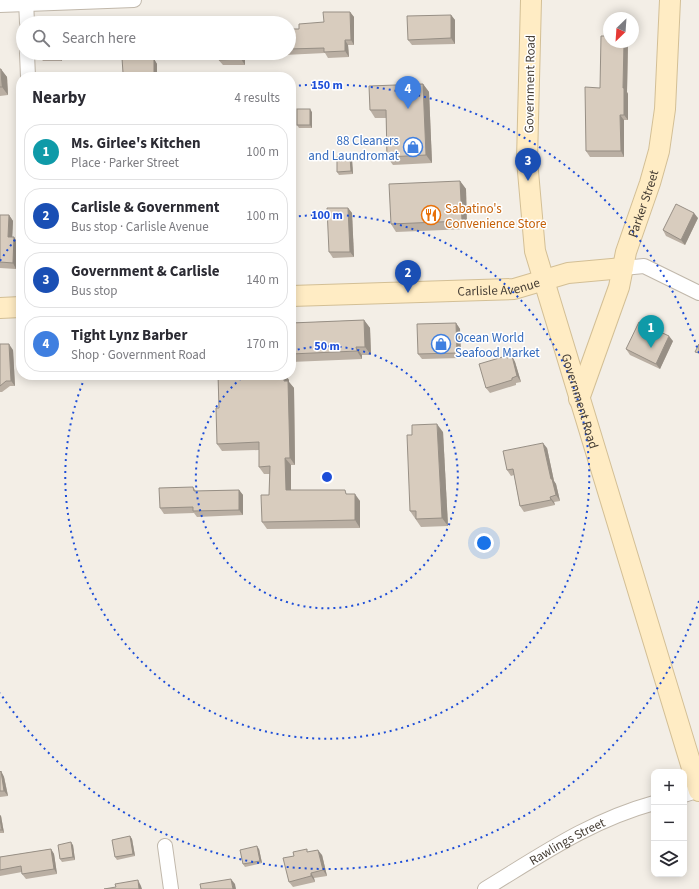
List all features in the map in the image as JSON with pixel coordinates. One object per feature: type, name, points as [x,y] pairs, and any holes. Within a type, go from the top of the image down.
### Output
[{"type":"main road","name":"Government Road","points":[[531,0],[528,181],[535,251],[699,790]]},
{"type":"main road","name":"Parker Street","points":[[579,399],[619,287],[630,236],[652,178],[661,138],[665,109],[670,0]]},
{"type":"main road","name":"Carlisle Avenue","points":[[296,296],[514,289],[568,273],[623,268]]},
{"type":"main road","points":[[0,308],[16,307]]},
{"type":"street","points":[[0,5],[26,2],[134,0]]},
{"type":"street","points":[[26,2],[26,16]]},
{"type":"street","points":[[27,60],[28,72]]},
{"type":"street","name":"Carlisle Avenue","points":[[623,268],[644,266],[699,293]]},
{"type":"street","points":[[687,794],[699,790]]},
{"type":"street","name":"Rawlings Street","points":[[484,889],[562,841],[600,823],[651,805]]},
{"type":"street","points":[[165,846],[171,889]]},
{"type":"building","points":[[323,12],[350,12],[351,40],[345,40],[345,51],[324,52],[324,48],[296,49],[296,29],[299,29],[299,24],[324,22]]},
{"type":"building","points":[[451,15],[451,38],[408,40],[407,16]]},
{"type":"building","points":[[601,36],[603,36],[603,48],[624,48],[624,115],[620,115],[621,151],[586,151],[585,87],[600,88]]},
{"type":"building","points":[[122,60],[154,60],[154,72],[123,72]]},
{"type":"building","points":[[1,69],[2,87],[0,87]]},
{"type":"building","points":[[423,84],[426,155],[387,157],[386,110],[370,110],[369,86]]},
{"type":"building","points":[[297,109],[310,109],[310,125],[297,125]]},
{"type":"building","points":[[337,157],[350,157],[351,171],[337,172]]},
{"type":"building","name":"Sabatino's Convenience Store","points":[[460,181],[462,221],[391,224],[389,184]]},
{"type":"building","points":[[676,204],[694,213],[681,240],[663,230]]},
{"type":"building","points":[[327,208],[348,208],[350,252],[329,252]]},
{"type":"building","points":[[0,215],[9,215],[8,237],[14,237],[13,263],[0,262]]},
{"type":"building","points":[[364,320],[365,347],[356,347],[357,351],[296,354],[296,323]]},
{"type":"building","points":[[639,322],[669,336],[656,364],[626,349]]},
{"type":"building","name":"Ocean World Seafood Market","points":[[456,323],[457,353],[418,354],[417,324]]},
{"type":"building","points":[[0,344],[9,344],[11,381],[6,381],[0,386]]},
{"type":"building","points":[[699,344],[699,353],[695,352]]},
{"type":"building","points":[[506,356],[507,358],[512,356],[517,376],[512,378],[512,380],[486,388],[479,364]]},
{"type":"building","points":[[218,380],[288,381],[290,458],[285,458],[286,490],[345,490],[346,494],[355,494],[355,520],[262,522],[261,495],[269,495],[270,466],[259,467],[259,442],[217,444],[216,408],[219,408]]},
{"type":"building","points":[[437,424],[442,518],[416,519],[416,511],[410,511],[407,435],[412,435],[412,425]]},
{"type":"building","points":[[543,443],[556,495],[550,497],[551,500],[520,506],[513,469],[507,470],[503,451]]},
{"type":"building","points":[[193,487],[194,491],[239,490],[239,510],[193,511],[193,507],[160,508],[159,488]]},
{"type":"building","points":[[1,771],[4,791],[0,791]]},
{"type":"building","points":[[0,819],[2,830],[0,830]]},
{"type":"building","points":[[130,836],[133,854],[115,857],[112,840]]},
{"type":"building","points":[[71,842],[73,857],[60,859],[58,845]]},
{"type":"building","points":[[257,846],[260,861],[243,864],[240,850]]},
{"type":"building","points":[[51,849],[54,869],[22,874],[21,866],[0,870],[0,857]]},
{"type":"building","points":[[307,849],[307,852],[318,850],[323,870],[311,873],[311,876],[289,882],[283,858],[294,856],[293,852]]},
{"type":"building","points":[[231,879],[233,889],[201,889],[200,884]]},
{"type":"building","points":[[138,880],[139,889],[104,889],[116,887],[115,884]]},
{"type":"place","name":"Tight Lynz Barber","points":[[408,109]]},
{"type":"place","name":"88 Cleaners and Laundromat","points":[[413,147]]},
{"type":"place","name":"Government & Carlisle","points":[[528,181]]},
{"type":"place","name":"Sabatino's Convenience Store","points":[[431,215]]},
{"type":"place","name":"Carlisle & Government","points":[[408,293]]},
{"type":"place","name":"Ocean World Seafood Market","points":[[441,344]]},
{"type":"place","name":"Ms. Girlee's Kitchen","points":[[651,348]]}]
